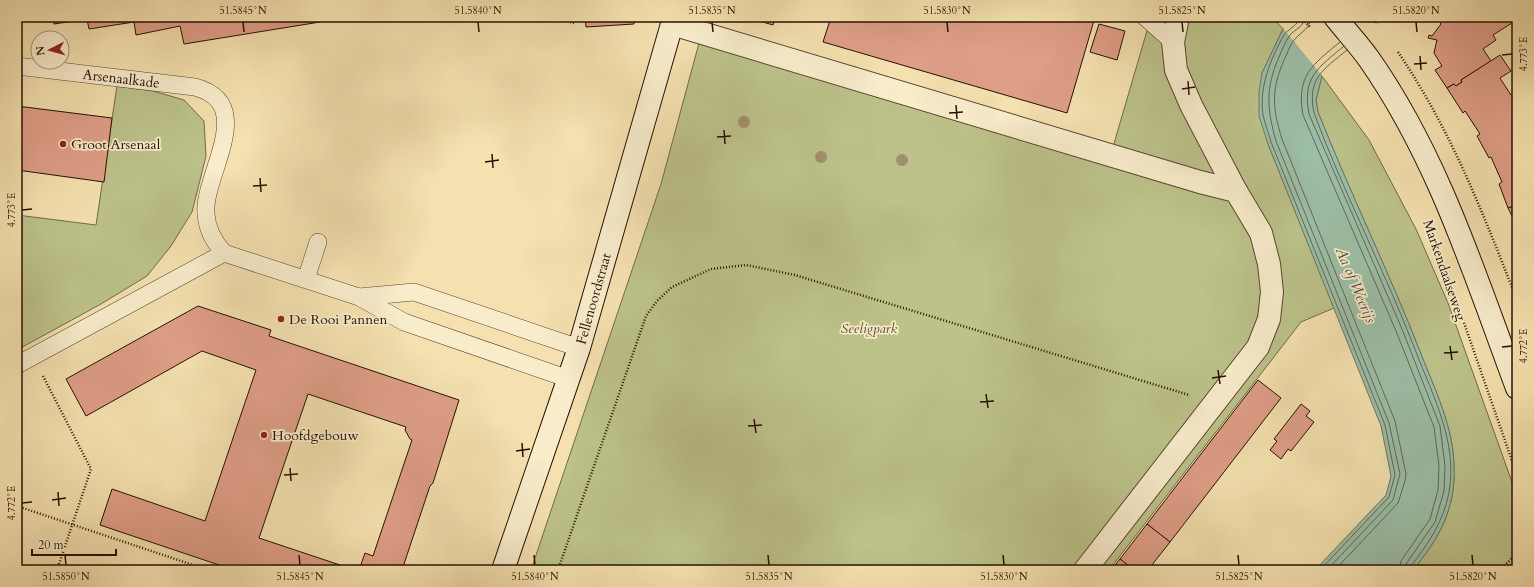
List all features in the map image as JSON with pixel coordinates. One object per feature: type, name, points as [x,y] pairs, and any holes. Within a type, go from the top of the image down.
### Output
[{"type":"street","points":[[1085,570],[1258,347],[1269,319],[1272,292],[1261,233],[1236,191],[1191,105],[1176,70],[1173,42],[1178,17]]},
{"type":"street","name":"Markendaalseweg","points":[[1335,17],[1369,59],[1405,117],[1438,181],[1517,388]]},
{"type":"street","points":[[673,19],[1200,182],[1236,191]]},
{"type":"street","name":"Fellenoordstraat","points":[[503,570],[579,348],[673,19]]},
{"type":"lane","points":[[1145,17],[1173,42]]},
{"type":"lane","name":"Arsenaalkade","points":[[17,66],[195,87],[211,93],[220,104],[226,121],[225,138],[207,200],[206,214],[211,235],[224,253]]},
{"type":"lane","points":[[306,279],[318,242]]},
{"type":"lane","points":[[17,365],[224,253],[359,297],[404,322],[569,379]]},
{"type":"lane","points":[[359,297],[414,292],[579,348]]},
{"type":"path","points":[[550,17],[574,23]]},
{"type":"path","points":[[558,570],[646,316],[657,301],[672,287],[711,269],[746,265],[795,274],[1182,392],[1211,406]]},
{"type":"path","name":"Markendaalseweg","points":[[1462,318],[1517,476]]},
{"type":"path","points":[[32,357],[91,469],[57,570]]},
{"type":"path","points":[[17,506],[208,570]]},
{"type":"path","points":[[1500,570],[1517,553]]},
{"type":"green space","name":"Seeligpark","points":[[1151,17],[1272,17],[1283,29],[1262,73],[1268,144],[1334,308],[1301,322],[1109,570],[531,570],[661,184],[699,43],[1113,147]]},
{"type":"green space","points":[[1322,76],[1369,140],[1416,229],[1448,303],[1517,496],[1517,570],[1413,570],[1431,547],[1449,509],[1454,481],[1453,451],[1447,422],[1409,323],[1318,112],[1316,100]]},
{"type":"green space","points":[[117,86],[153,91],[184,100],[204,121],[206,156],[192,212],[171,246],[147,276],[101,304],[17,350],[17,215],[96,225]]},
{"type":"water","name":"Aa of Weerijs","points":[[1297,17],[1322,76],[1316,100],[1318,112],[1409,323],[1447,422],[1453,451],[1454,481],[1452,496],[1449,509],[1438,535],[1431,547],[1413,570],[1315,570],[1386,495],[1391,476],[1381,426],[1268,144],[1259,116],[1259,92],[1262,73],[1283,29]]},
{"type":"pier","points":[[1294,17],[1394,17],[1324,78],[1282,27]]},
{"type":"building","points":[[53,17],[320,17],[320,22],[184,44],[180,26],[136,35],[134,22],[89,29],[87,19],[54,24]]},
{"type":"building","points":[[585,17],[638,17],[637,20],[634,20],[634,24],[586,27]]},
{"type":"building","points":[[746,17],[775,17],[773,25]]},
{"type":"building","points":[[831,17],[1095,17],[1067,113],[823,42]]},
{"type":"building","points":[[1436,17],[1517,17],[1517,27],[1512,23],[1493,35],[1496,40],[1483,49],[1491,61],[1461,80],[1462,82],[1456,86],[1454,84],[1447,88],[1435,70],[1442,66],[1434,53],[1437,40],[1428,38],[1429,35],[1432,36],[1441,24]]},
{"type":"building","points":[[1099,24],[1125,31],[1117,60],[1090,52]]},
{"type":"building","points":[[1500,55],[1511,71],[1500,78],[1511,95],[1517,91],[1517,205],[1508,208],[1499,184],[1502,182],[1491,157],[1489,158],[1477,136],[1480,134],[1465,111],[1463,113],[1447,88],[1454,84],[1456,86],[1462,82],[1461,80]]},
{"type":"building","name":"Groot Arsenaal","points":[[17,106],[112,118],[104,182],[17,170]]},
{"type":"building","points":[[1517,205],[1517,221],[1515,215],[1512,216],[1508,208]]},
{"type":"building","name":"Hoofdgebouw","points":[[198,306],[271,330],[269,336],[459,400],[433,483],[430,486],[402,570],[359,570],[365,553],[373,556],[412,440],[405,430],[406,427],[308,394],[259,538],[355,570],[234,570],[100,525],[112,489],[205,521],[256,370],[202,351],[86,416],[66,379]]},
{"type":"building","points":[[1258,380],[1281,398],[1170,542],[1147,524]]},
{"type":"building","points":[[1301,404],[1310,411],[1306,416],[1314,422],[1291,451],[1288,449],[1281,459],[1270,450],[1277,441],[1274,439]]},
{"type":"building","points":[[1147,524],[1170,542],[1148,570],[1134,570],[1120,559]]},
{"type":"building","points":[[1120,559],[1134,570],[1111,570]]},
{"type":"place","name":"Groot Arsenaal","points":[[63,144]]},
{"type":"place","name":"De Rooi Pannen","points":[[281,319]]},
{"type":"place","name":"Hoofdgebouw","points":[[264,435]]}]
